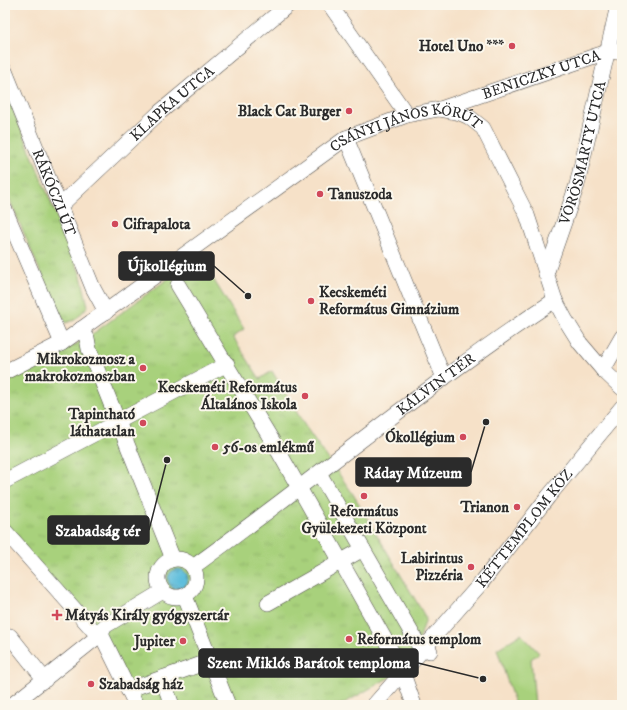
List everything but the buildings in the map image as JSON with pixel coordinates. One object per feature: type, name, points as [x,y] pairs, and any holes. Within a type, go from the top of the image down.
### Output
[{"type":"street","name":"KLAPKA UTCA","points":[[60,206],[160,112],[288,5]]},
{"type":"street","points":[[330,5],[407,115]]},
{"type":"street","name":"VÖRÖSMARTY UTCA","points":[[546,274],[577,185],[615,52],[618,5]]},
{"type":"street","name":"BENICZKY UTCA","points":[[439,109],[615,52]]},
{"type":"street","name":"RÁKÓCZI ÚT","points":[[5,71],[93,288],[106,312]]},
{"type":"street","name":"CSÁNYI JÁNOS KÖRÚT","points":[[5,372],[62,343],[346,138],[407,115],[439,109],[451,110],[469,117],[488,134],[527,215],[555,300],[573,332],[603,370],[622,388]]},
{"type":"street","points":[[346,138],[444,378]]},
{"type":"street","points":[[5,210],[62,343]]},
{"type":"street","points":[[178,285],[227,364],[300,488],[402,670],[414,705]]},
{"type":"street","name":"KÁLVIN TÉR","points":[[193,567],[300,488],[444,378],[555,300]]},
{"type":"street","points":[[81,329],[87,338],[89,349],[173,559]]},
{"type":"street","points":[[603,370],[622,337]]},
{"type":"street","points":[[5,481],[118,420],[227,364]]},
{"type":"street","name":"KÉTTEMPLOM KÖZ","points":[[374,705],[402,670],[482,582],[548,497],[622,407]]},
{"type":"street","points":[[319,473],[363,549],[424,647]]},
{"type":"street","points":[[5,531],[93,630],[101,634],[136,705]]},
{"type":"street","points":[[268,603],[363,549]]},
{"type":"street","points":[[173,559],[184,560],[193,567],[196,571],[196,582],[192,591],[185,596],[173,597],[163,591],[158,579],[159,572],[167,562],[173,559]]},
{"type":"street","points":[[12,705],[101,634],[105,626],[163,591]]},
{"type":"street","points":[[185,596],[228,705]]},
{"type":"street","points":[[10,636],[45,680]]},
{"type":"street","points":[[128,690],[210,661]]},
{"type":"street","points":[[162,678],[172,705]]},
{"type":"green space","points":[[5,89],[81,276],[88,306],[75,320],[65,323],[52,299],[5,189]]},
{"type":"green space","points":[[199,256],[244,329],[233,337],[260,379],[272,371],[305,426],[353,494],[426,618],[418,644],[397,673],[341,705],[136,705],[101,634],[5,531],[5,383],[87,338]]},
{"type":"green space","points":[[521,634],[539,653],[531,659],[535,705],[515,705],[497,649]]},
{"type":"water","points":[[178,569],[185,572],[188,579],[185,586],[178,589],[171,586],[168,579],[171,572]]},
{"type":"place","name":"Hotel Uno ***","points":[[512,46]]},
{"type":"place","name":"Black Cat Burger","points":[[349,111]]},
{"type":"place","name":"Tanuszoda","points":[[320,194]]},
{"type":"place","name":"Cifrapalota","points":[[115,224]]},
{"type":"place","name":"Újkollégium","points":[[248,296]]},
{"type":"place","name":"Kecskeméti Református Gimnázium","points":[[311,301]]},
{"type":"place","name":"Mikrokozmosz a makrokozmoszban","points":[[143,368]]},
{"type":"place","name":"Kecskeméti Református Általános Iskola","points":[[305,396]]},
{"type":"place","name":"Ráday Múzeum","points":[[486,422]]},
{"type":"place","name":"Tapintható láthatatlan","points":[[143,423]]},
{"type":"place","name":"Ókollégium","points":[[463,437]]},
{"type":"place","name":"56-os emlékmű","points":[[215,447]]},
{"type":"place","name":"Szabadság tér","points":[[167,460]]},
{"type":"place","name":"Református Gyülekezeti Központ","points":[[364,496]]},
{"type":"place","name":"Trianon","points":[[517,507]]},
{"type":"place","name":"Labirintus Pizzéria","points":[[471,567]]},
{"type":"place","name":"Mátyás Király gyógyszertár","points":[[57,615]]},
{"type":"place","name":"Református templom","points":[[349,639]]},
{"type":"place","name":"Jupiter","points":[[183,641]]},
{"type":"place","name":"Szent Miklós Barátok temploma","points":[[483,679]]},
{"type":"place","name":"Szabadság ház","points":[[91,684]]}]
